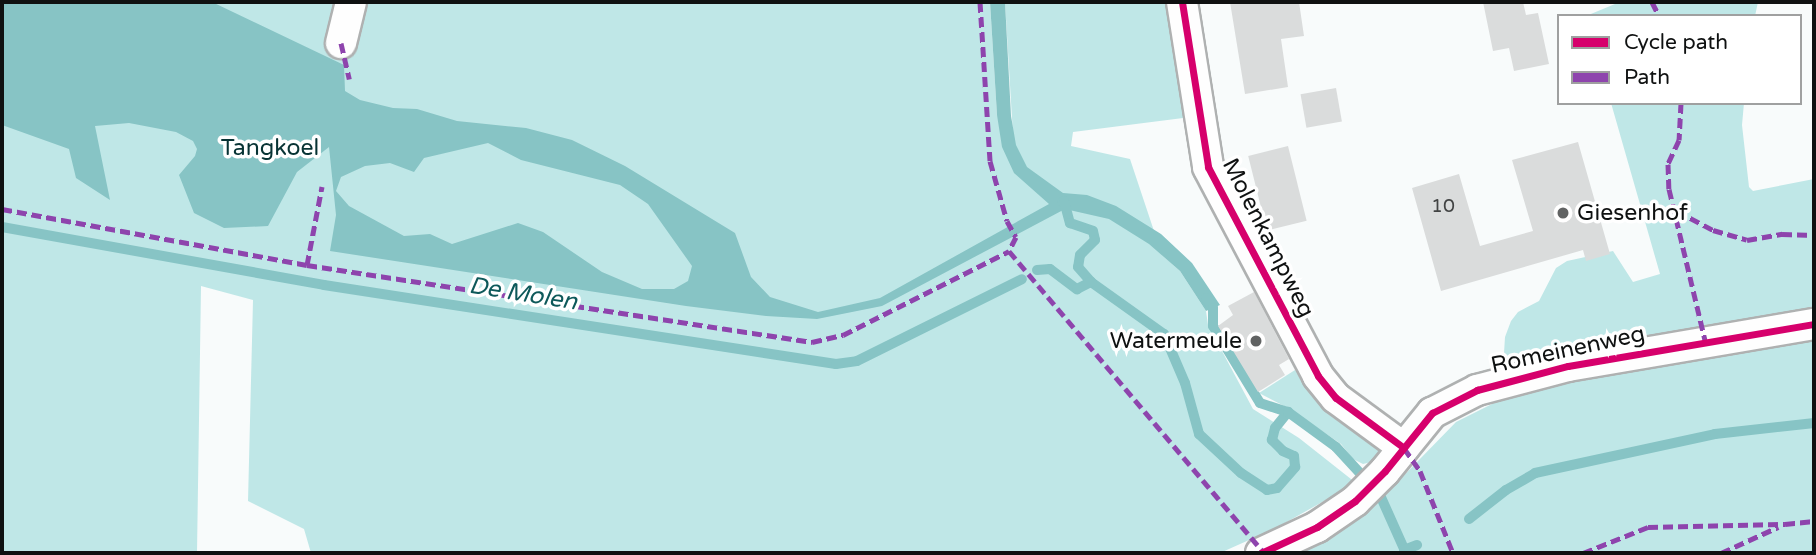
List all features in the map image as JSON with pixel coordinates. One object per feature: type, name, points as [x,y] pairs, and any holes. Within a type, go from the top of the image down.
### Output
[{"type":"street","points":[[341,43],[351,2]]},
{"type":"street","name":"Molenkampweg","points":[[1182,2],[1208,167],[1318,376],[1336,398],[1404,448]]},
{"type":"street","name":"Romeinenweg","points":[[1261,553],[1317,527],[1355,501],[1385,471],[1432,413],[1477,390],[1580,364],[1814,324]]},
{"type":"green space","points":[[2,2],[990,2],[997,115],[1013,135],[1005,2],[1170,2],[1191,117],[1073,132],[1071,146],[1130,159],[1162,255],[1180,271],[1206,311],[1208,325],[1253,409],[1299,438],[1356,483],[1276,528],[1220,553],[311,553],[304,529],[248,501],[253,300],[201,286],[197,553],[2,553]]},
{"type":"green space","points":[[1758,2],[1755,14],[1591,14],[1615,4]]},
{"type":"green space","points":[[1612,105],[1744,105],[1742,125],[1749,187],[1753,191],[1814,179],[1814,315],[1503,369],[1505,337],[1511,321],[1518,312],[1539,301],[1556,268],[1567,261],[1613,251],[1633,282],[1660,274]]},
{"type":"green space","points":[[1814,339],[1814,553],[1295,553],[1335,535],[1378,502],[1456,422],[1514,393],[1574,377]]},
{"type":"green space","points":[[1295,370],[1328,407],[1375,440],[1384,459],[1363,464],[1353,459],[1341,444],[1290,409],[1259,393]]},
{"type":"shaded area","name":"Tangkoel","points":[[2,2],[212,2],[344,65],[345,91],[360,100],[393,108],[417,109],[457,121],[526,128],[572,140],[625,166],[735,233],[751,277],[770,297],[818,312],[880,298],[1049,204],[1014,173],[1002,147],[997,115],[990,2],[1005,2],[1011,116],[1016,145],[1027,167],[1063,193],[1087,195],[1116,206],[1161,234],[1192,263],[1220,305],[1206,311],[1180,271],[1149,244],[1109,219],[1065,209],[882,306],[817,319],[686,306],[330,251],[336,215],[329,147],[297,172],[268,226],[224,228],[194,213],[179,175],[195,156],[197,149],[193,141],[176,132],[129,123],[95,126],[110,200],[76,178],[69,149],[2,125]],"holes":[[[488,143],[521,160],[620,185],[648,204],[692,266],[688,281],[674,289],[642,289],[602,272],[543,232],[518,223],[452,244],[430,234],[404,236],[349,206],[336,191],[341,177],[365,166],[390,163],[414,172],[424,158]]]},
{"type":"building","points":[[1230,2],[1299,2],[1304,36],[1281,39],[1288,87],[1245,94]]},
{"type":"building","points":[[1483,2],[1523,2],[1526,15],[1538,13],[1549,64],[1514,71],[1509,48],[1493,51]]},
{"type":"building","points":[[1336,88],[1342,121],[1306,128],[1301,94]]},
{"type":"building","name":"Giesenhof","points":[[1578,142],[1610,254],[1586,261],[1583,250],[1441,291],[1412,188],[1459,174],[1480,246],[1533,231],[1512,160]]},
{"type":"building","points":[[1288,146],[1307,221],[1267,231],[1248,156]]},
{"type":"building","name":"Watermeule","points":[[1254,292],[1289,359],[1279,365],[1285,375],[1258,392],[1218,326],[1233,315],[1228,306]]},
{"type":"waterway","points":[[1062,202],[1064,201],[1070,223],[1093,231],[1095,240],[1080,255],[1078,267],[1091,282],[1164,334],[1185,383],[1199,434],[1241,473],[1267,490],[1277,488],[1295,467],[1294,456],[1283,451],[1272,440],[1275,428],[1288,412]]},
{"type":"waterway","name":"De Molen","points":[[2,227],[324,285],[836,364],[857,361],[1022,279]]},
{"type":"waterway","name":"De Molen","points":[[1037,270],[1050,269],[1077,289],[1091,282]]},
{"type":"waterway","points":[[1206,298],[1213,308],[1213,326],[1260,403],[1288,412],[1336,447],[1380,495],[1406,553]]},
{"type":"waterway","points":[[1469,519],[1506,490],[1535,473],[1715,434],[1814,423]]},
{"type":"waterway","points":[[1404,550],[1417,545]]},
{"type":"marked path","points":[[980,2],[990,161],[1007,221],[1016,237],[1009,251]]},
{"type":"marked path","points":[[1652,2],[1658,14]]},
{"type":"marked path","points":[[341,43],[349,79]]},
{"type":"marked path","points":[[1681,105],[1679,140],[1668,164],[1669,189],[1705,340]]},
{"type":"marked path","points":[[307,265],[322,186]]},
{"type":"marked path","points":[[2,209],[307,265],[812,342],[843,335],[1009,251],[1263,552]]},
{"type":"marked path","points":[[1677,211],[1713,230],[1747,240],[1782,234],[1814,235]]},
{"type":"marked path","points":[[1404,448],[1420,471],[1453,553]]},
{"type":"marked path","points":[[1583,553],[1648,527],[1814,521]]},
{"type":"marked path","points":[[1721,553],[1778,527]]},
{"type":"cycle path","points":[[1182,2],[1208,167],[1318,376],[1336,398],[1404,448]]},
{"type":"cycle path","points":[[1261,553],[1317,527],[1355,501],[1385,471],[1432,413],[1477,390],[1568,366],[1814,324]]},
{"type":"place","name":"Giesenhof","points":[[1563,213]]},
{"type":"place","name":"Watermeule","points":[[1256,341]]}]
